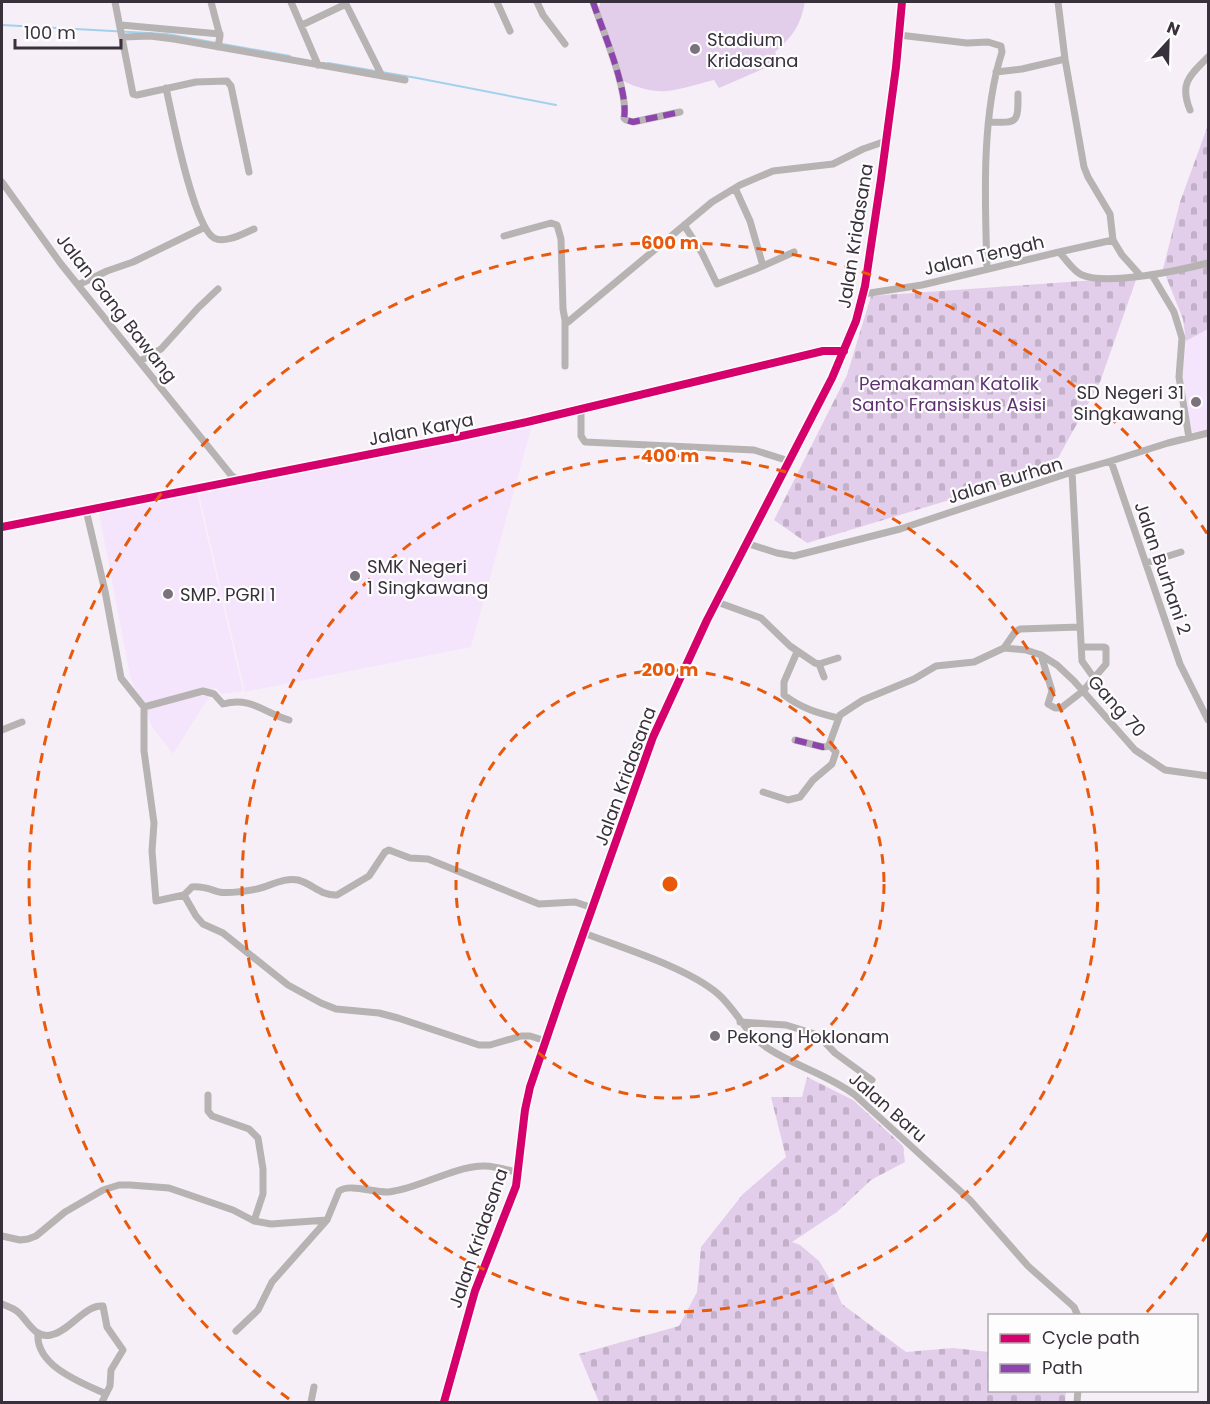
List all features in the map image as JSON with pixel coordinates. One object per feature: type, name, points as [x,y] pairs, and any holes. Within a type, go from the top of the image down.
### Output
[{"type":"street","points":[[116,2],[133,94],[137,96],[196,82],[224,80],[229,82],[249,172]]},
{"type":"street","points":[[211,2],[219,41]]},
{"type":"street","points":[[291,2],[318,62]]},
{"type":"street","points":[[497,2],[510,31]]},
{"type":"street","points":[[537,2],[543,15],[565,44]]},
{"type":"street","points":[[593,2],[623,93],[626,120],[633,122],[680,112]]},
{"type":"street","name":"Jalan Kridasana","points":[[444,1402],[475,1291],[519,1173],[527,1098],[654,737],[672,693],[844,351],[856,321],[863,294],[886,141],[902,2]]},
{"type":"street","points":[[1058,2],[1065,59],[1084,167],[1110,213],[1113,240],[1126,260],[1140,275]]},
{"type":"street","points":[[302,25],[346,3],[380,72]]},
{"type":"street","points":[[122,31],[150,36],[219,41]]},
{"type":"street","points":[[122,31],[219,41],[318,62],[380,72],[405,80]]},
{"type":"street","points":[[899,35],[967,43],[994,43],[1001,46],[990,122],[986,211],[987,269]]},
{"type":"street","points":[[1190,110],[1186,80],[1209,57]]},
{"type":"street","points":[[996,72],[1022,69],[1065,59]]},
{"type":"street","points":[[166,88],[187,180],[205,227],[214,238],[222,239],[254,229]]},
{"type":"street","points":[[990,122],[1012,123],[1016,120],[1018,94]]},
{"type":"street","points":[[565,318],[567,322],[570,321],[712,202],[735,188],[773,171],[833,164],[869,146],[886,141]]},
{"type":"street","name":"Jalan Gang Bawang","points":[[2,182],[78,285],[231,475],[238,480]]},
{"type":"street","points":[[735,188],[750,221],[763,266]]},
{"type":"street","points":[[504,236],[551,223],[557,225],[561,239],[565,366]]},
{"type":"street","points":[[684,225],[702,253],[717,284],[794,252]]},
{"type":"street","points":[[78,285],[133,262],[205,227]]},
{"type":"street","points":[[1059,252],[1113,240]]},
{"type":"street","name":"Jalan Tengah","points":[[863,294],[922,285],[1059,252],[1081,275],[1107,278],[1152,275],[1209,263]]},
{"type":"street","points":[[1152,275],[1174,312],[1182,338],[1179,376],[1189,438]]},
{"type":"street","points":[[140,361],[161,349],[218,289]]},
{"type":"street","name":"Jalan Karya","points":[[2,527],[504,427],[823,351],[844,351]]},
{"type":"street","points":[[581,408],[581,436],[585,442],[754,450],[789,461]]},
{"type":"street","points":[[1072,472],[1209,433]]},
{"type":"street","name":"Jalan Burhani 2","points":[[1111,461],[1180,664],[1209,720]]},
{"type":"street","name":"Jalan Burhan","points":[[746,543],[777,553],[794,555],[900,529],[1072,472],[1082,647],[1084,665],[1094,678]]},
{"type":"street","points":[[86,510],[105,591],[121,678],[144,707],[144,751],[154,823],[152,851],[156,900],[184,895],[192,887],[203,886],[219,892],[227,892],[256,889],[296,880],[321,893],[337,896],[369,876],[387,851],[418,859],[428,859],[539,904],[575,902],[593,908]]},
{"type":"street","points":[[1146,563],[1181,552]]},
{"type":"street","points":[[717,602],[761,618],[797,652],[819,664],[824,677]]},
{"type":"street","points":[[1004,648],[1015,632],[1020,629],[1080,627]]},
{"type":"street","points":[[830,746],[838,718],[863,700],[914,679],[931,668],[974,662],[1004,648],[1026,650],[1041,655],[1052,691],[1048,701],[1049,706],[1061,708],[1083,691],[1106,664],[1106,648],[1102,646],[1082,647]]},
{"type":"street","points":[[797,652],[784,682],[784,695],[799,706],[838,718]]},
{"type":"street","name":"Gang 70","points":[[1041,655],[1057,665],[1083,691],[1126,743],[1166,770],[1209,776]]},
{"type":"street","points":[[819,664],[838,657]]},
{"type":"street","points":[[144,707],[203,691],[214,694],[223,704],[234,701],[254,704],[289,720]]},
{"type":"street","points":[[2,730],[22,722]]},
{"type":"street","points":[[795,740],[823,747],[830,746]]},
{"type":"street","points":[[763,792],[788,800],[800,797],[813,780],[835,759],[836,752],[830,746]]},
{"type":"street","points":[[184,895],[202,924],[223,933],[288,985],[321,1004],[336,1009],[379,1013],[484,1046],[521,1036],[546,1041]]},
{"type":"street","name":"Jalan Baru","points":[[584,933],[701,982],[721,997],[754,1038],[766,1047],[836,1082],[861,1099],[977,1206],[1028,1266],[1074,1306],[1077,1314]]},
{"type":"street","points":[[740,1022],[786,1025],[818,1035],[835,1053],[872,1080]]},
{"type":"street","points":[[208,1095],[208,1111],[212,1116],[249,1129],[258,1138],[263,1169],[263,1194],[254,1221]]},
{"type":"street","points":[[236,1331],[258,1310],[273,1282],[327,1220],[339,1191],[346,1187],[378,1192],[392,1191],[450,1172],[482,1166],[519,1173]]},
{"type":"street","points":[[2,1236],[20,1240],[36,1236],[65,1212],[103,1190],[119,1185],[169,1188],[233,1210],[254,1221],[271,1224],[327,1220]]},
{"type":"street","points":[[2,1304],[20,1313],[38,1334],[39,1347],[61,1372],[106,1394]]},
{"type":"street","points":[[38,1334],[49,1336],[60,1332],[95,1306],[103,1306],[107,1327],[123,1350],[111,1370],[110,1386],[102,1402]]},
{"type":"street","points":[[311,1402],[314,1387]]},
{"type":"shaded area","name":"SD Negeri 31 Singkawang","points":[[1208,329],[1208,429],[1190,433],[1179,376],[1184,364],[1186,341]]},
{"type":"shaded area","name":"SMK Negeri 1 Singkawang","points":[[532,425],[471,647],[245,692],[199,494]]},
{"type":"shaded area","name":"SMP. PGRI 1","points":[[197,493],[243,691],[222,694],[215,687],[173,754],[151,725],[130,676],[99,513]]},
{"type":"green space","name":"Stadium Kridasana","points":[[601,2],[805,2],[795,30],[775,52],[779,62],[719,88],[714,80],[667,91],[657,91],[621,80],[598,9]]},
{"type":"green space","points":[[1208,125],[1208,329],[1186,341],[1183,319],[1163,269],[1180,202]]},
{"type":"green space","name":"Pemakaman Katolik Santo Fransiskus Asisi","points":[[1137,277],[1100,382],[1052,469],[807,543],[774,520],[847,375],[871,296]]},
{"type":"green space","points":[[807,1077],[853,1100],[903,1146],[905,1162],[871,1180],[837,1212],[792,1242],[800,1245],[819,1261],[842,1304],[906,1352],[953,1348],[988,1352],[988,1392],[1066,1392],[1065,1402],[599,1402],[579,1354],[679,1326],[697,1292],[701,1247],[743,1194],[786,1157],[771,1097],[802,1097]]},
{"type":"waterway","points":[[2,25],[167,34],[290,56]]},
{"type":"waterway","points":[[328,63],[556,105]]},
{"type":"marked path","points":[[593,2],[619,77],[623,92],[624,118],[633,122],[680,112]]},
{"type":"marked path","points":[[795,740],[823,747],[830,746]]},
{"type":"cycle path","points":[[444,1402],[475,1291],[516,1186],[530,1087],[653,737],[707,620],[832,378],[856,321],[865,286],[881,179],[902,2]]},
{"type":"cycle path","points":[[2,527],[457,437],[823,351],[844,351]]},
{"type":"place","name":"Stadium Kridasana","points":[[695,49]]},
{"type":"place","name":"SD Negeri 31 Singkawang","points":[[1196,402]]},
{"type":"place","name":"SMK Negeri 1 Singkawang","points":[[355,576]]},
{"type":"place","name":"SMP. PGRI 1","points":[[168,594]]},
{"type":"place","name":"Pekong Hoklonam","points":[[715,1036]]}]
